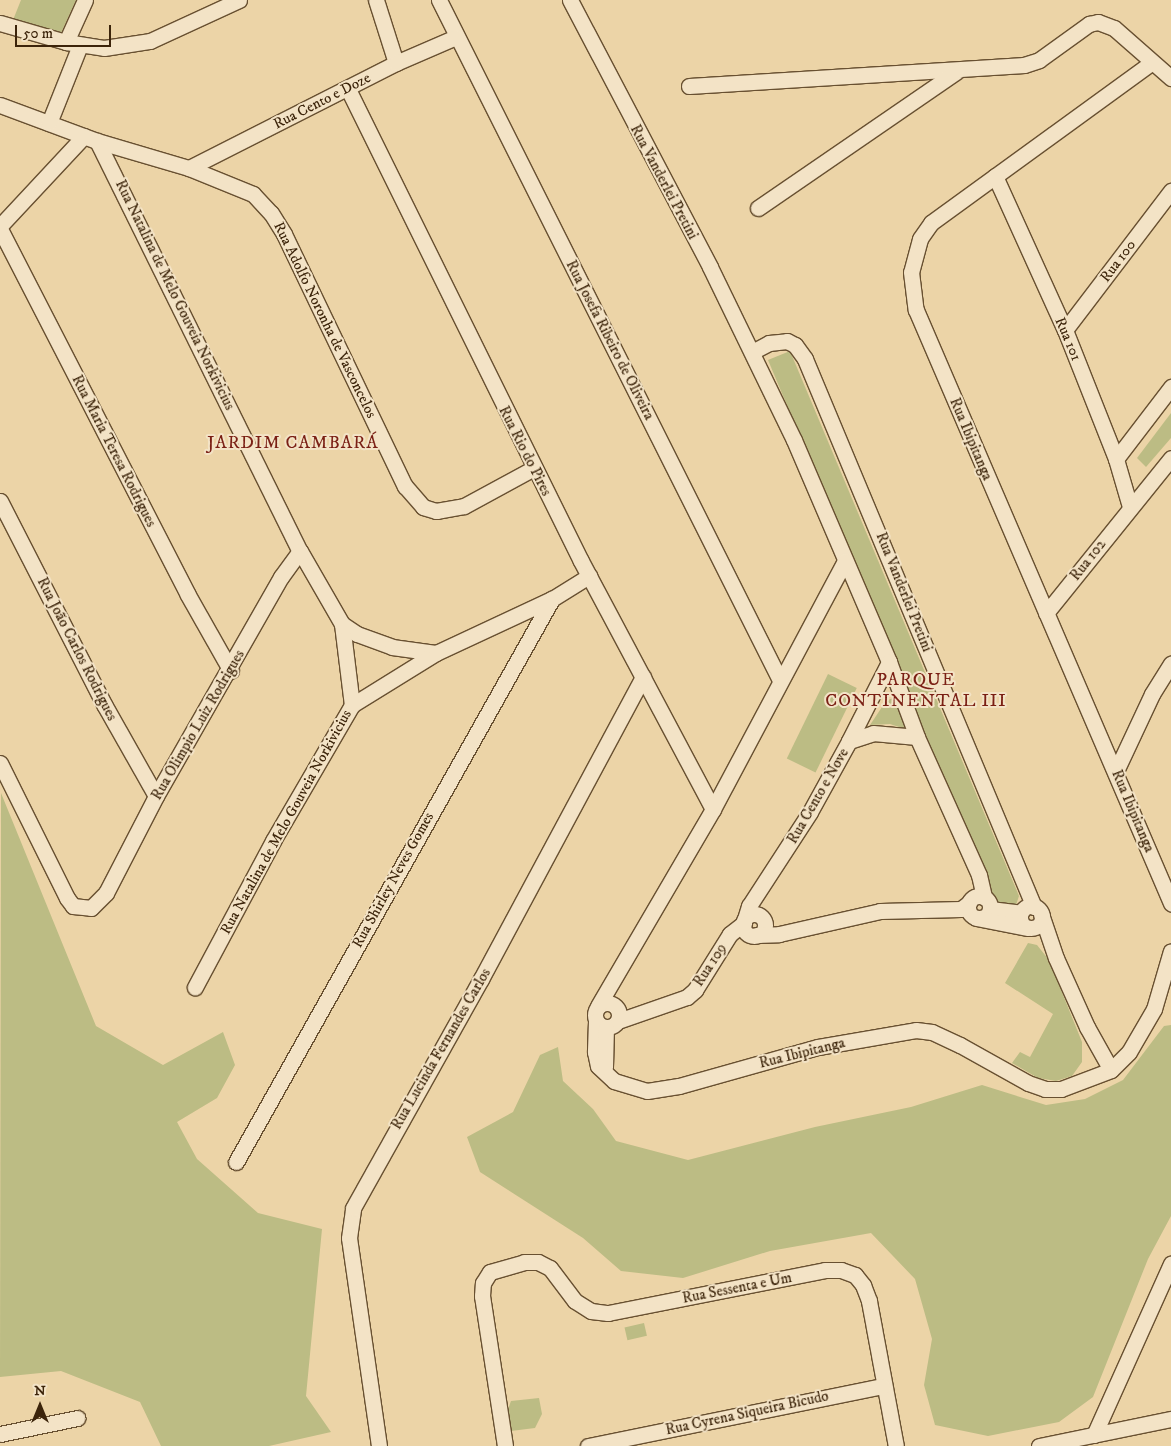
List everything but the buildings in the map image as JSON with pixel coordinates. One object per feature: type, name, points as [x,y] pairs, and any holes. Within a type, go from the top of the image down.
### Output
[{"type":"street","points":[[49,123],[85,0]]},
{"type":"street","points":[[0,22],[73,44],[104,48],[150,41],[239,0]]},
{"type":"street","points":[[376,0],[396,63]]},
{"type":"street","name":"Rua Josefa Ribeiro de Oliveira","points":[[439,0],[780,680]]},
{"type":"street","name":"Rua Vanderlei Pretini","points":[[574,6],[752,352],[794,440],[889,662],[917,737],[974,866],[977,907]]},
{"type":"street","points":[[688,86],[956,72],[1024,65],[1039,60],[1089,24],[1098,22],[1114,28],[1151,63],[1171,78]]},
{"type":"street","name":"Rua Cento e Doze","points":[[189,168],[396,63],[456,37]]},
{"type":"street","name":"Rua Ibipitanga","points":[[1151,63],[931,223],[914,256],[912,294],[1046,613],[1116,771],[1171,903]]},
{"type":"street","points":[[758,208],[956,72]]},
{"type":"street","name":"Rua Rio do Pires","points":[[348,89],[534,468],[712,808]]},
{"type":"street","name":"Rua Adolfo Noronha de Vasconcelos","points":[[0,104],[91,138],[189,168],[253,194],[271,213],[413,499],[423,507],[450,510],[464,506],[534,468]]},
{"type":"street","points":[[0,228],[91,138]]},
{"type":"street","name":"Rua Natalina de Melo Gouveia Norkivicius","points":[[91,138],[300,551],[342,624],[352,705],[273,841],[196,987]]},
{"type":"street","name":"Rua 101","points":[[995,176],[1065,330],[1116,459],[1130,507]]},
{"type":"street","name":"Rua 100","points":[[1065,330],[1171,191]]},
{"type":"street","name":"Rua Maria Teresa Rodrigues","points":[[0,228],[188,596],[230,671]]},
{"type":"street","name":"Rua Vanderlei Pretini","points":[[752,352],[769,343],[787,341],[795,346],[805,359],[1025,884],[1030,911]]},
{"type":"street","points":[[1116,459],[1171,387]]},
{"type":"street","name":"Rua 102","points":[[1046,613],[1171,458]]},
{"type":"street","name":"Rua João Carlos Rodrigues","points":[[0,501],[105,706],[156,796]]},
{"type":"street","name":"Rua Olimpio Luiz Rodrigues","points":[[0,763],[67,898],[73,906],[81,909],[91,908],[99,902],[156,796],[230,671],[270,597],[300,551]]},
{"type":"street","name":"Rua Ibipitanga","points":[[845,561],[712,808],[623,963],[609,1015],[594,1052],[598,1066],[614,1081],[647,1091],[679,1086],[818,1047],[916,1030],[932,1032],[960,1045],[1028,1083],[1046,1089],[1061,1089],[1111,1070],[1144,1030],[1163,983],[1171,951]]},
{"type":"street","points":[[352,705],[436,652],[552,599],[589,576]]},
{"type":"street","name":"Rua Shirley Neves Gomes","points":[[236,1162],[552,599]]},
{"type":"street","points":[[342,624],[357,634],[392,647],[436,652]]},
{"type":"street","points":[[849,741],[889,662]]},
{"type":"street","points":[[1116,771],[1152,694],[1171,663]]},
{"type":"street","name":"Rua Lucinda Fernandes Carlos","points":[[379,1446],[349,1238],[353,1208],[481,980],[643,678]]},
{"type":"street","name":"Rua Cento e Nove","points":[[766,884],[849,741],[873,733],[917,737]]},
{"type":"street","name":"Rua 109","points":[[609,1015],[645,1011],[687,997],[730,934],[752,924],[749,906],[766,884]]},
{"type":"street","points":[[977,907],[1030,928]]},
{"type":"street","points":[[752,924],[794,929],[880,912],[977,907],[1030,911]]},
{"type":"street","points":[[1030,911],[1020,919],[1056,958]]},
{"type":"street","points":[[1030,911],[1056,958],[1087,1027],[1111,1070]]},
{"type":"street","name":"Rua Sessenta e Um","points":[[505,1446],[482,1296],[483,1282],[490,1272],[524,1262],[538,1262],[550,1268],[576,1302],[591,1311],[608,1313],[825,1270],[848,1272],[863,1285],[869,1301],[882,1386],[896,1446]]},
{"type":"street","points":[[1094,1435],[1171,1264]]},
{"type":"street","name":"Rua Cyrena Siqueira Bicudo","points":[[588,1446],[614,1444],[882,1386]]},
{"type":"street","points":[[0,1434],[77,1418]]},
{"type":"street","points":[[1039,1446],[1171,1419]]},
{"type":"green space","points":[[21,0],[76,0],[61,33],[13,20]]},
{"type":"green space","points":[[790,351],[1019,896],[1016,905],[1000,909],[994,899],[768,360]]},
{"type":"green space","points":[[1171,413],[1171,438],[1146,467],[1137,458]]},
{"type":"green space","points":[[828,674],[857,688],[816,773],[787,758]]},
{"type":"green space","points":[[893,698],[908,730],[890,724],[870,725],[886,701]]},
{"type":"green space","points":[[1,793],[96,1026],[163,1065],[223,1032],[235,1065],[217,1098],[177,1122],[197,1159],[258,1213],[322,1229],[306,1396],[331,1432],[269,1446],[161,1446],[140,1402],[61,1371],[0,1377]]},
{"type":"green space","points":[[1028,943],[1037,945],[1049,960],[1082,1042],[1082,1062],[1072,1076],[1056,1081],[1038,1078],[1012,1063],[1020,1052],[1030,1057],[1053,1014],[1005,983]]},
{"type":"green space","points":[[1171,1025],[1171,1216],[1148,1259],[1093,1397],[1059,1422],[988,1436],[935,1425],[924,1385],[932,1339],[915,1279],[871,1233],[770,1251],[683,1278],[621,1271],[583,1238],[480,1172],[467,1137],[513,1112],[540,1055],[558,1047],[563,1081],[593,1109],[616,1141],[688,1160],[815,1127],[911,1107],[982,1085],[1046,1105],[1085,1099],[1123,1080],[1164,1026]]},
{"type":"green space","points":[[644,1323],[647,1336],[627,1340],[625,1327]]},
{"type":"green space","points":[[539,1398],[542,1414],[535,1428],[511,1431],[507,1412],[511,1401]]},
{"type":"district","name":"JARDIM CAMBARÁ","points":[[293,443]]},
{"type":"district","name":"PARQUE CONTINENTAL III","points":[[916,691]]}]
